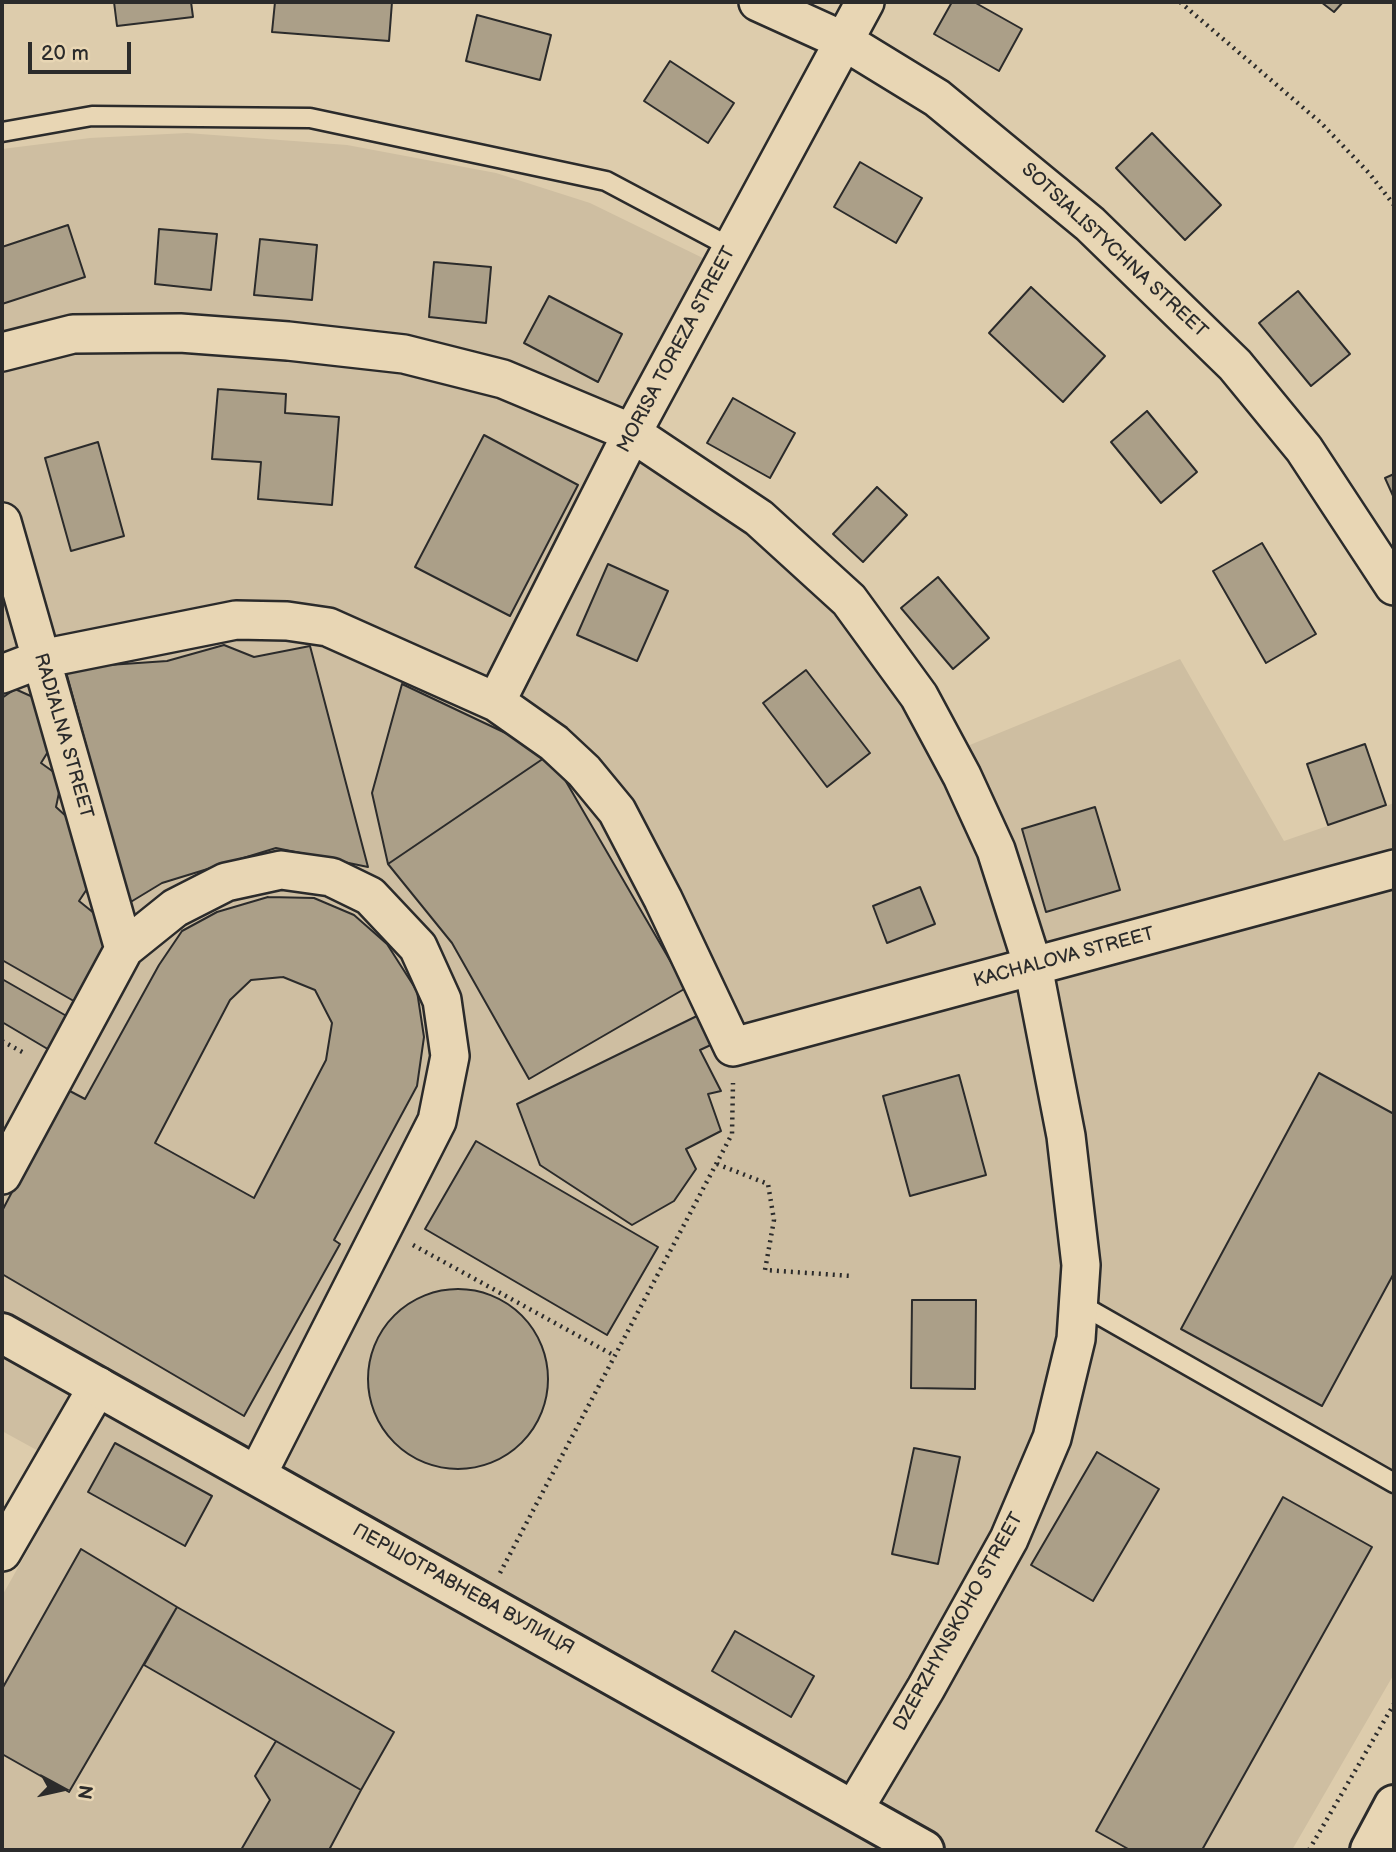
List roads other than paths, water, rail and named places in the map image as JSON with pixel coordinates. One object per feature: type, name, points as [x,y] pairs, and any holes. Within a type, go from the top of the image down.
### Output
[{"type":"main road","name":"ПЕРШОТРАВНЕВА ВУЛИЦЯ","points":[[2,1333],[924,1850]]},
{"type":"main road","points":[[1370,1850],[1394,1805]]},
{"type":"street","name":"SOTSIALISTYCHNA STREET","points":[[758,2],[844,41],[937,98],[1090,225],[1235,365],[1304,449],[1394,586]]},
{"type":"street","name":"MORISA TOREZA STREET","points":[[496,702],[632,433],[865,2]]},
{"type":"street","name":"DZERZHYNSKOHO STREET","points":[[2,352],[73,334],[180,333],[404,354],[503,379],[632,433],[760,518],[849,600],[919,696],[962,776],[996,850],[1033,966],[1066,1136],[1081,1265],[1076,1339],[1052,1438],[1009,1539],[926,1688],[854,1809]]},
{"type":"street","name":"RADIALNA STREET","points":[[2,522],[124,949]]},
{"type":"street","points":[[2,674],[41,659],[236,620],[287,621],[328,627],[496,702]]},
{"type":"street","name":"KACHALOVA STREET","points":[[496,702],[554,743],[584,771],[617,811],[663,899],[733,1047],[1394,869]]},
{"type":"street","points":[[2,1175],[124,949],[175,908],[226,882],[281,870],[331,877],[370,896],[418,947],[442,1000],[450,1056],[437,1121],[257,1475]]},
{"type":"street","points":[[2,1552],[98,1386]]},
{"type":"lane","points":[[2,132],[92,116],[310,118],[606,181],[732,248]]},
{"type":"lane","points":[[1078,1303],[1394,1483]]}]
